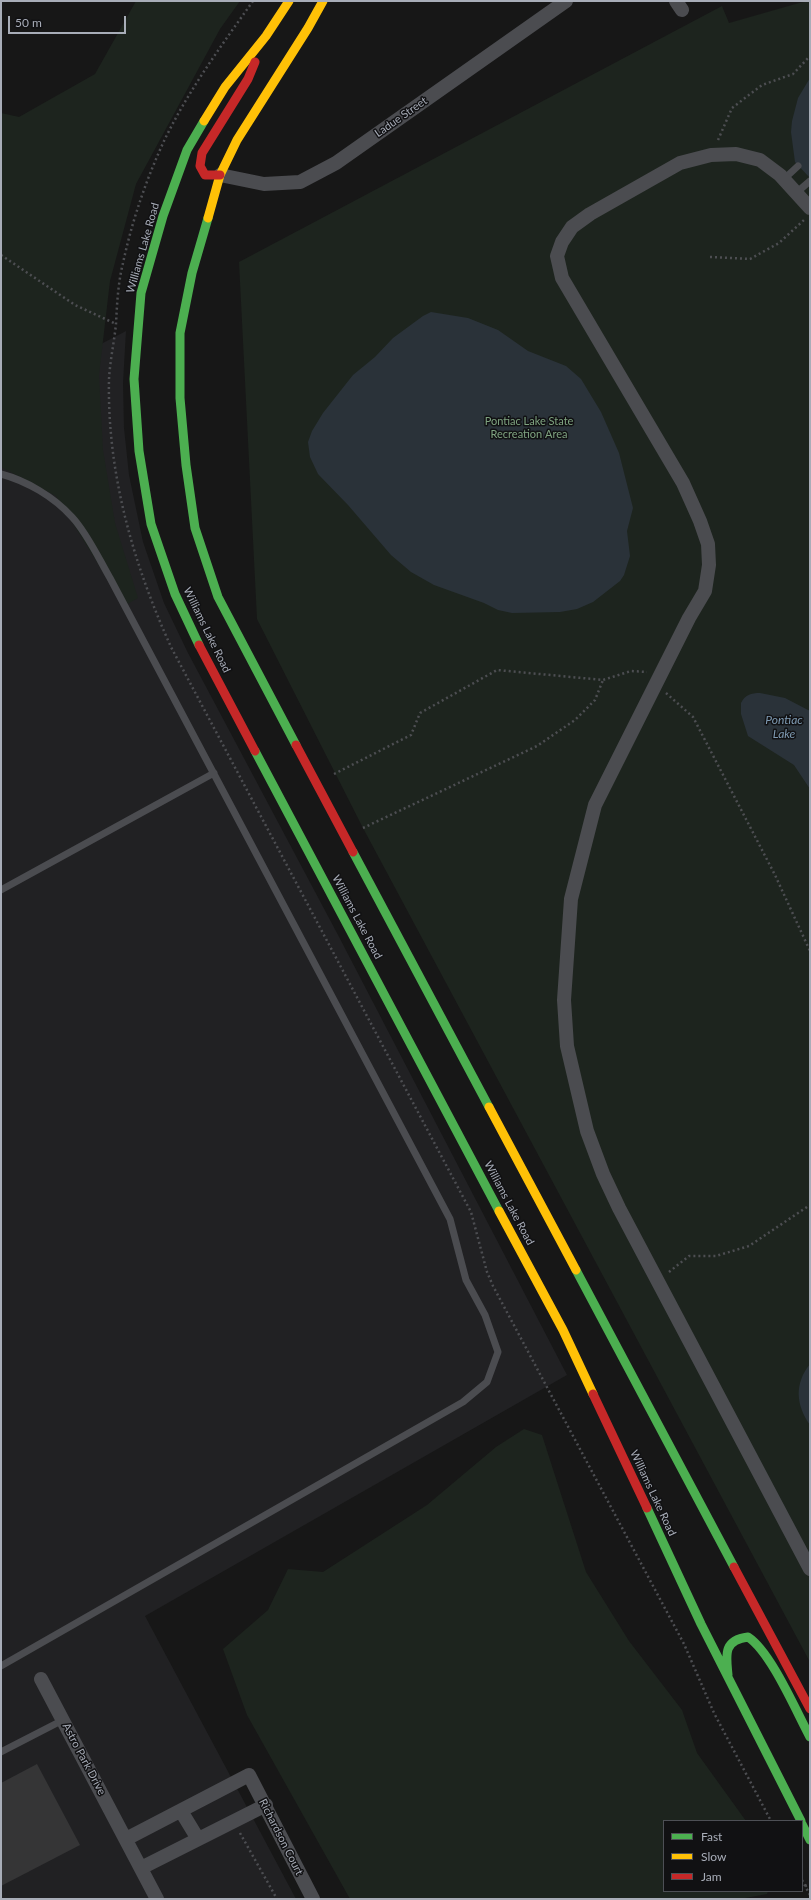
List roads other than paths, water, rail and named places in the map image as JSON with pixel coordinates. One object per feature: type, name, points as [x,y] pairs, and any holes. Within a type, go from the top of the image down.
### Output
[{"type":"main road","name":"Williams Lake Road","points":[[288,1],[266,36],[225,87],[187,150],[162,216],[141,294],[134,379],[139,451],[151,524],[175,594],[206,659],[563,1330],[729,1679],[800,1820]]},
{"type":"main road","points":[[323,1],[308,28],[237,140],[220,175],[192,273],[180,334],[180,398],[186,465],[195,528],[218,597],[810,1709]]},
{"type":"main road","points":[[220,175],[205,174],[202,171],[200,161],[203,150],[248,79],[266,36]]},
{"type":"main road","points":[[262,101],[277,60]]},
{"type":"main road","points":[[729,1679],[726,1656],[730,1644],[739,1638],[748,1637],[757,1643],[770,1662],[810,1737]]},
{"type":"main road","points":[[803,1826],[810,1840]]},
{"type":"street","name":"Ladue Street","points":[[220,175],[264,184],[300,182],[336,163],[566,1]]},
{"type":"street","points":[[808,209],[784,179],[760,160],[736,154],[711,155],[680,164],[661,173],[590,214],[572,227],[562,242],[556,256],[562,278],[683,484],[708,544],[709,565],[705,592],[689,618],[595,805],[571,900],[564,1000],[566,1046],[587,1131],[603,1174],[618,1208],[810,1569]]},
{"type":"street","name":"Astro Park Drive","points":[[41,1679],[157,1899]]},
{"type":"street","name":"Richardson Court","points":[[181,1811],[250,1775],[313,1899]]},
{"type":"street","points":[[141,1868],[266,1805]]},
{"type":"street","points":[[126,1839],[181,1811],[198,1839]]},
{"type":"lane","points":[[784,179],[798,166]]},
{"type":"lane","points":[[796,193],[810,181]]},
{"type":"lane","points":[[1,474],[41,491],[56,501],[73,517],[110,578],[450,1219],[466,1280],[485,1315],[498,1352],[487,1382],[463,1402],[1,1666]]},
{"type":"lane","points":[[1,890],[214,772]]},
{"type":"lane","points":[[1,1752],[63,1720]]},
{"type":"water","points":[[810,78],[810,178],[795,162],[791,132],[792,121],[798,98]]},
{"type":"water","points":[[431,312],[468,318],[498,330],[528,351],[566,366],[581,379],[601,412],[619,453],[633,508],[627,531],[630,556],[624,575],[620,581],[593,602],[577,609],[560,612],[512,613],[498,610],[484,603],[434,585],[411,572],[391,555],[348,505],[318,474],[310,457],[308,442],[312,431],[323,413],[353,375],[375,357],[393,338],[423,316]]},
{"type":"water","name":"Pontiac Lake","points":[[760,693],[785,698],[810,711],[810,789],[794,765],[748,736],[741,714],[741,703],[744,698],[749,695]]},
{"type":"water","points":[[810,1364],[810,1425],[802,1410],[799,1387],[801,1379]]},
{"type":"park label","name":"Pontiac Lake State Recreation Area","points":[[529,427]]}]
